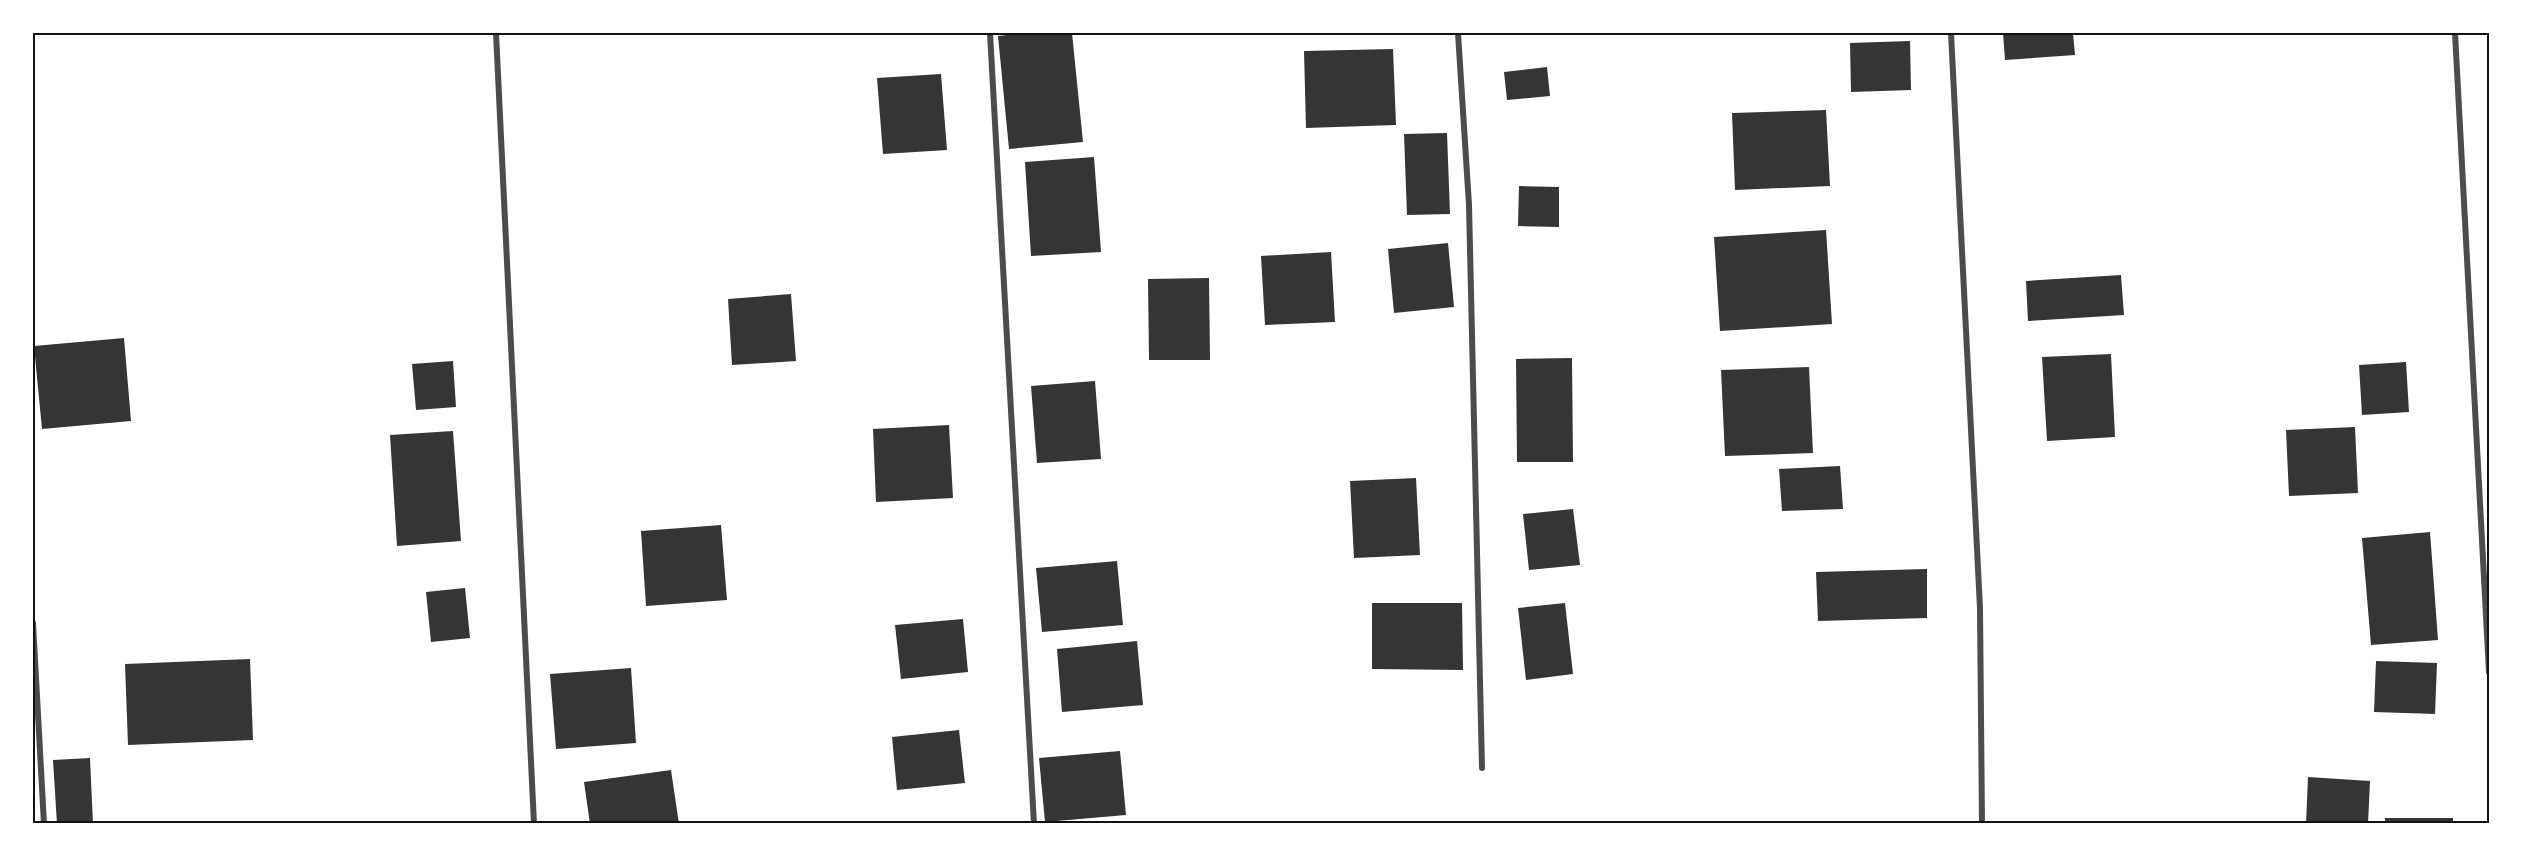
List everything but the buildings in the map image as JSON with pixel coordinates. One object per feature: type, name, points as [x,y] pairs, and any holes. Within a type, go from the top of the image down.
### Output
[{"type":"street","points":[[496,33],[534,824]]},
{"type":"street","points":[[990,33],[1034,824]]},
{"type":"street","points":[[1458,33],[1469,205],[1482,768]]},
{"type":"street","points":[[1951,33],[1980,608],[1982,824]]},
{"type":"street","points":[[2455,33],[2489,672]]},
{"type":"street","points":[[33,623],[44,824]]}]
